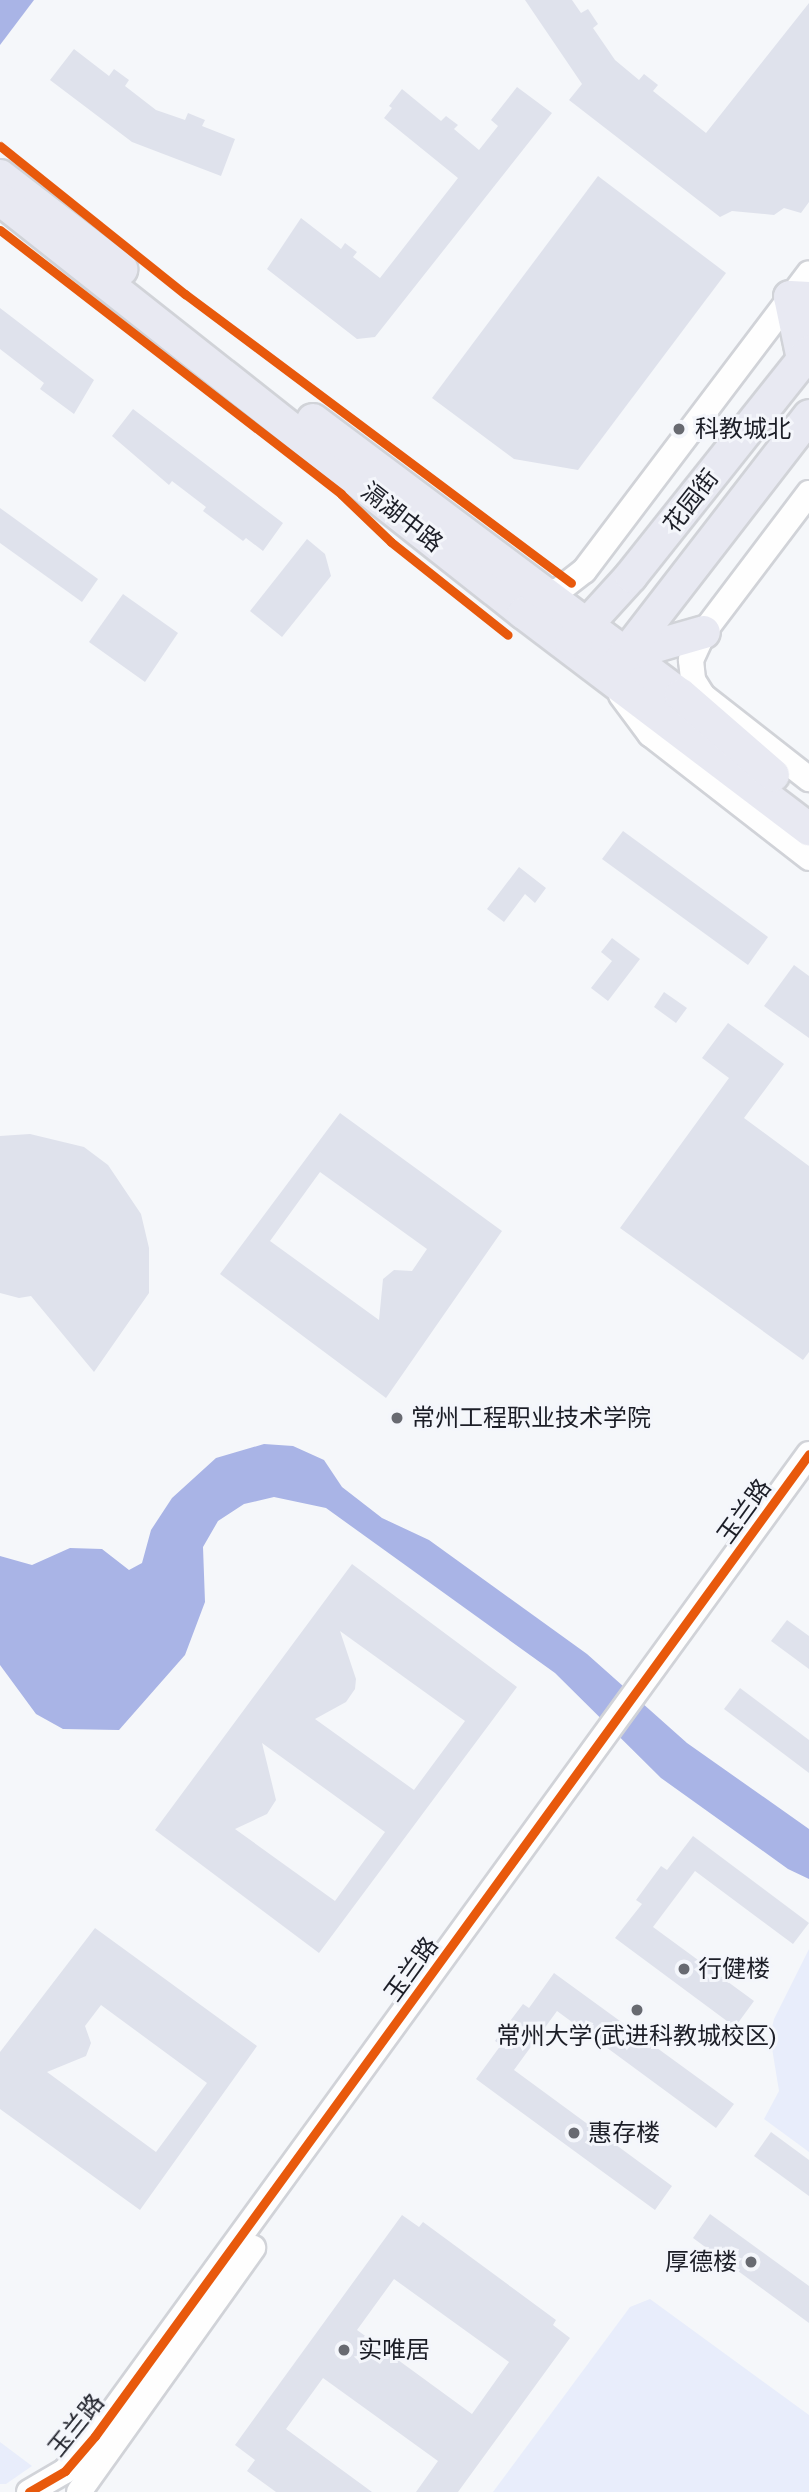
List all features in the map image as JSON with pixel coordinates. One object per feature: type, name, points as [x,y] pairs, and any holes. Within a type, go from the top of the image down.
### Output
[{"type":"main road","name":"滆湖中路","points":[[0,176],[539,591],[577,636]]},
{"type":"main road","name":"滆湖中路","points":[[0,199],[616,666],[809,830]]},
{"type":"main road","points":[[799,298],[806,356]]},
{"type":"main road","name":"花园街","points":[[577,636],[806,356]]},
{"type":"main road","name":"花园街","points":[[616,666],[809,416]]},
{"type":"main road","points":[[616,666],[704,632]]},
{"type":"main road","name":"滆湖中路","points":[[616,666],[681,695],[809,803]]},
{"type":"street","points":[[539,591],[558,591],[584,571],[799,298],[809,273]]},
{"type":"street","points":[[809,493],[704,632],[691,660],[693,680],[704,696],[809,779]]},
{"type":"street","points":[[616,666],[650,734],[809,858]]},
{"type":"street","name":"玉兰路","points":[[645,1694],[809,1454]]},
{"type":"street","name":"玉兰路","points":[[29,2492],[65,2472],[95,2436],[645,1694],[809,1481]]},
{"type":"street","name":"玉兰路","points":[[79,2492],[609,1743]]},
{"type":"shaded area","points":[[809,1949],[809,2152],[764,2119],[779,2091],[770,2036],[774,2019]]},
{"type":"shaded area","points":[[650,2299],[809,2415],[809,2492],[493,2492],[630,2307]]},
{"type":"shaded area","points":[[0,2442],[32,2466],[6,2484],[0,2484]]},
{"type":"water","points":[[0,0],[34,0],[0,45]]},
{"type":"water","points":[[264,1444],[293,1446],[324,1460],[342,1487],[382,1518],[429,1540],[587,1654],[687,1743],[809,1829],[809,1879],[788,1869],[661,1778],[555,1673],[326,1508],[274,1497],[244,1504],[218,1521],[203,1547],[205,1602],[185,1655],[119,1730],[63,1729],[36,1714],[0,1665],[0,1556],[32,1565],[70,1548],[102,1549],[129,1570],[142,1563],[151,1530],[172,1498],[216,1458]]},
{"type":"building","points":[[525,0],[572,0],[581,13],[588,9],[598,24],[593,28],[615,60],[639,80],[644,74],[658,85],[653,91],[706,133],[809,3],[809,202],[801,213],[784,208],[774,215],[732,211],[720,217],[569,100],[582,84]]},
{"type":"building","points":[[74,49],[109,76],[114,69],[129,80],[125,86],[156,110],[185,120],[188,113],[205,120],[202,126],[235,139],[221,176],[132,142],[50,80]]},
{"type":"building","points":[[517,87],[552,113],[375,337],[357,339],[267,269],[301,218],[341,249],[345,243],[357,252],[353,257],[380,278],[458,178],[384,118],[392,108],[389,106],[402,89],[441,121],[446,116],[458,125],[454,129],[479,150],[498,126],[491,120]]},
{"type":"building","points":[[598,176],[726,273],[578,470],[514,459],[432,398]]},
{"type":"building","points":[[0,308],[94,380],[74,414],[40,389],[44,383],[0,349]]},
{"type":"building","points":[[133,409],[283,523],[263,551],[246,538],[243,541],[203,511],[206,507],[172,481],[169,485],[112,436]]},
{"type":"building","points":[[0,508],[98,579],[82,602],[0,543]]},
{"type":"building","points":[[307,539],[325,554],[331,576],[282,637],[250,611]]},
{"type":"building","points":[[123,594],[178,633],[145,682],[89,642]]},
{"type":"building","points":[[623,831],[768,937],[748,965],[602,859]]},
{"type":"building","points":[[519,867],[546,888],[535,903],[525,894],[504,922],[487,909]]},
{"type":"building","points":[[612,938],[640,959],[608,1001],[591,988],[612,961],[601,952]]},
{"type":"building","points":[[794,965],[809,976],[809,1038],[764,1006]]},
{"type":"building","points":[[664,992],[687,1008],[676,1023],[654,1007]]},
{"type":"building","points":[[728,1023],[784,1064],[744,1118],[809,1166],[809,1352],[803,1360],[620,1228],[729,1078],[702,1058]]},
{"type":"building","points":[[340,1113],[502,1231],[386,1398],[220,1274]],"holes":[[[320,1172],[427,1249],[412,1271],[394,1270],[383,1279],[379,1320],[270,1241]]]},
{"type":"building","points":[[30,1134],[84,1147],[108,1165],[141,1214],[149,1248],[149,1293],[94,1372],[31,1296],[19,1298],[0,1293],[0,1136]]},
{"type":"building","points":[[352,1564],[517,1687],[319,1953],[155,1830]],"holes":[[[340,1631],[465,1721],[414,1790],[315,1719],[346,1702],[355,1689],[356,1679]],[[262,1743],[385,1832],[335,1901],[235,1829],[267,1814],[276,1800]]]},
{"type":"building","points":[[787,1620],[809,1636],[809,1669],[771,1641]]},
{"type":"building","points":[[740,1688],[809,1740],[809,1773],[724,1709]]},
{"type":"building","points":[[693,1836],[809,1923],[793,1944],[695,1871],[653,1927],[754,2001],[735,2027],[615,1938],[642,1904],[636,1900],[661,1866],[667,1870]]},
{"type":"building","points":[[95,1928],[257,2046],[140,2210],[0,2109],[0,2052]],"holes":[[[101,2005],[207,2083],[156,2152],[47,2072],[86,2056],[91,2043],[85,2026]]]},
{"type":"building","points":[[554,1973],[734,2104],[716,2128],[557,2011],[514,2070],[672,2186],[655,2210],[476,2079],[501,2045],[495,2041],[523,2004],[529,2008]]},
{"type":"building","points":[[771,2132],[809,2160],[809,2196],[754,2156]]},
{"type":"building","name":"厚德楼","points":[[710,2214],[809,2286],[809,2323],[693,2238]]},
{"type":"building","name":"实唯居","points":[[402,2215],[419,2227],[423,2222],[556,2320],[553,2325],[570,2338],[458,2492],[416,2492],[438,2461],[323,2378],[286,2429],[372,2492],[276,2492],[247,2471],[255,2460],[235,2445]],"holes":[[[394,2279],[509,2362],[472,2414],[357,2330]]]},
{"type":"cycle path","points":[[0,146],[185,294],[571,583]]},
{"type":"cycle path","points":[[0,230],[341,494],[391,542],[508,635]]},
{"type":"cycle path","points":[[29,2492],[65,2471],[95,2436],[809,1454]]},
{"type":"place","name":"科教城北","points":[[679,429]]},
{"type":"place","name":"常州工程职业技术学院","points":[[397,1418]]},
{"type":"place","name":"行健楼","points":[[684,1969]]},
{"type":"place","name":"常州大学(武进科教城校区)","points":[[637,2010]]},
{"type":"place","name":"惠存楼","points":[[574,2133]]},
{"type":"place","name":"厚德楼","points":[[751,2262]]},
{"type":"place","name":"实唯居","points":[[344,2350]]}]
